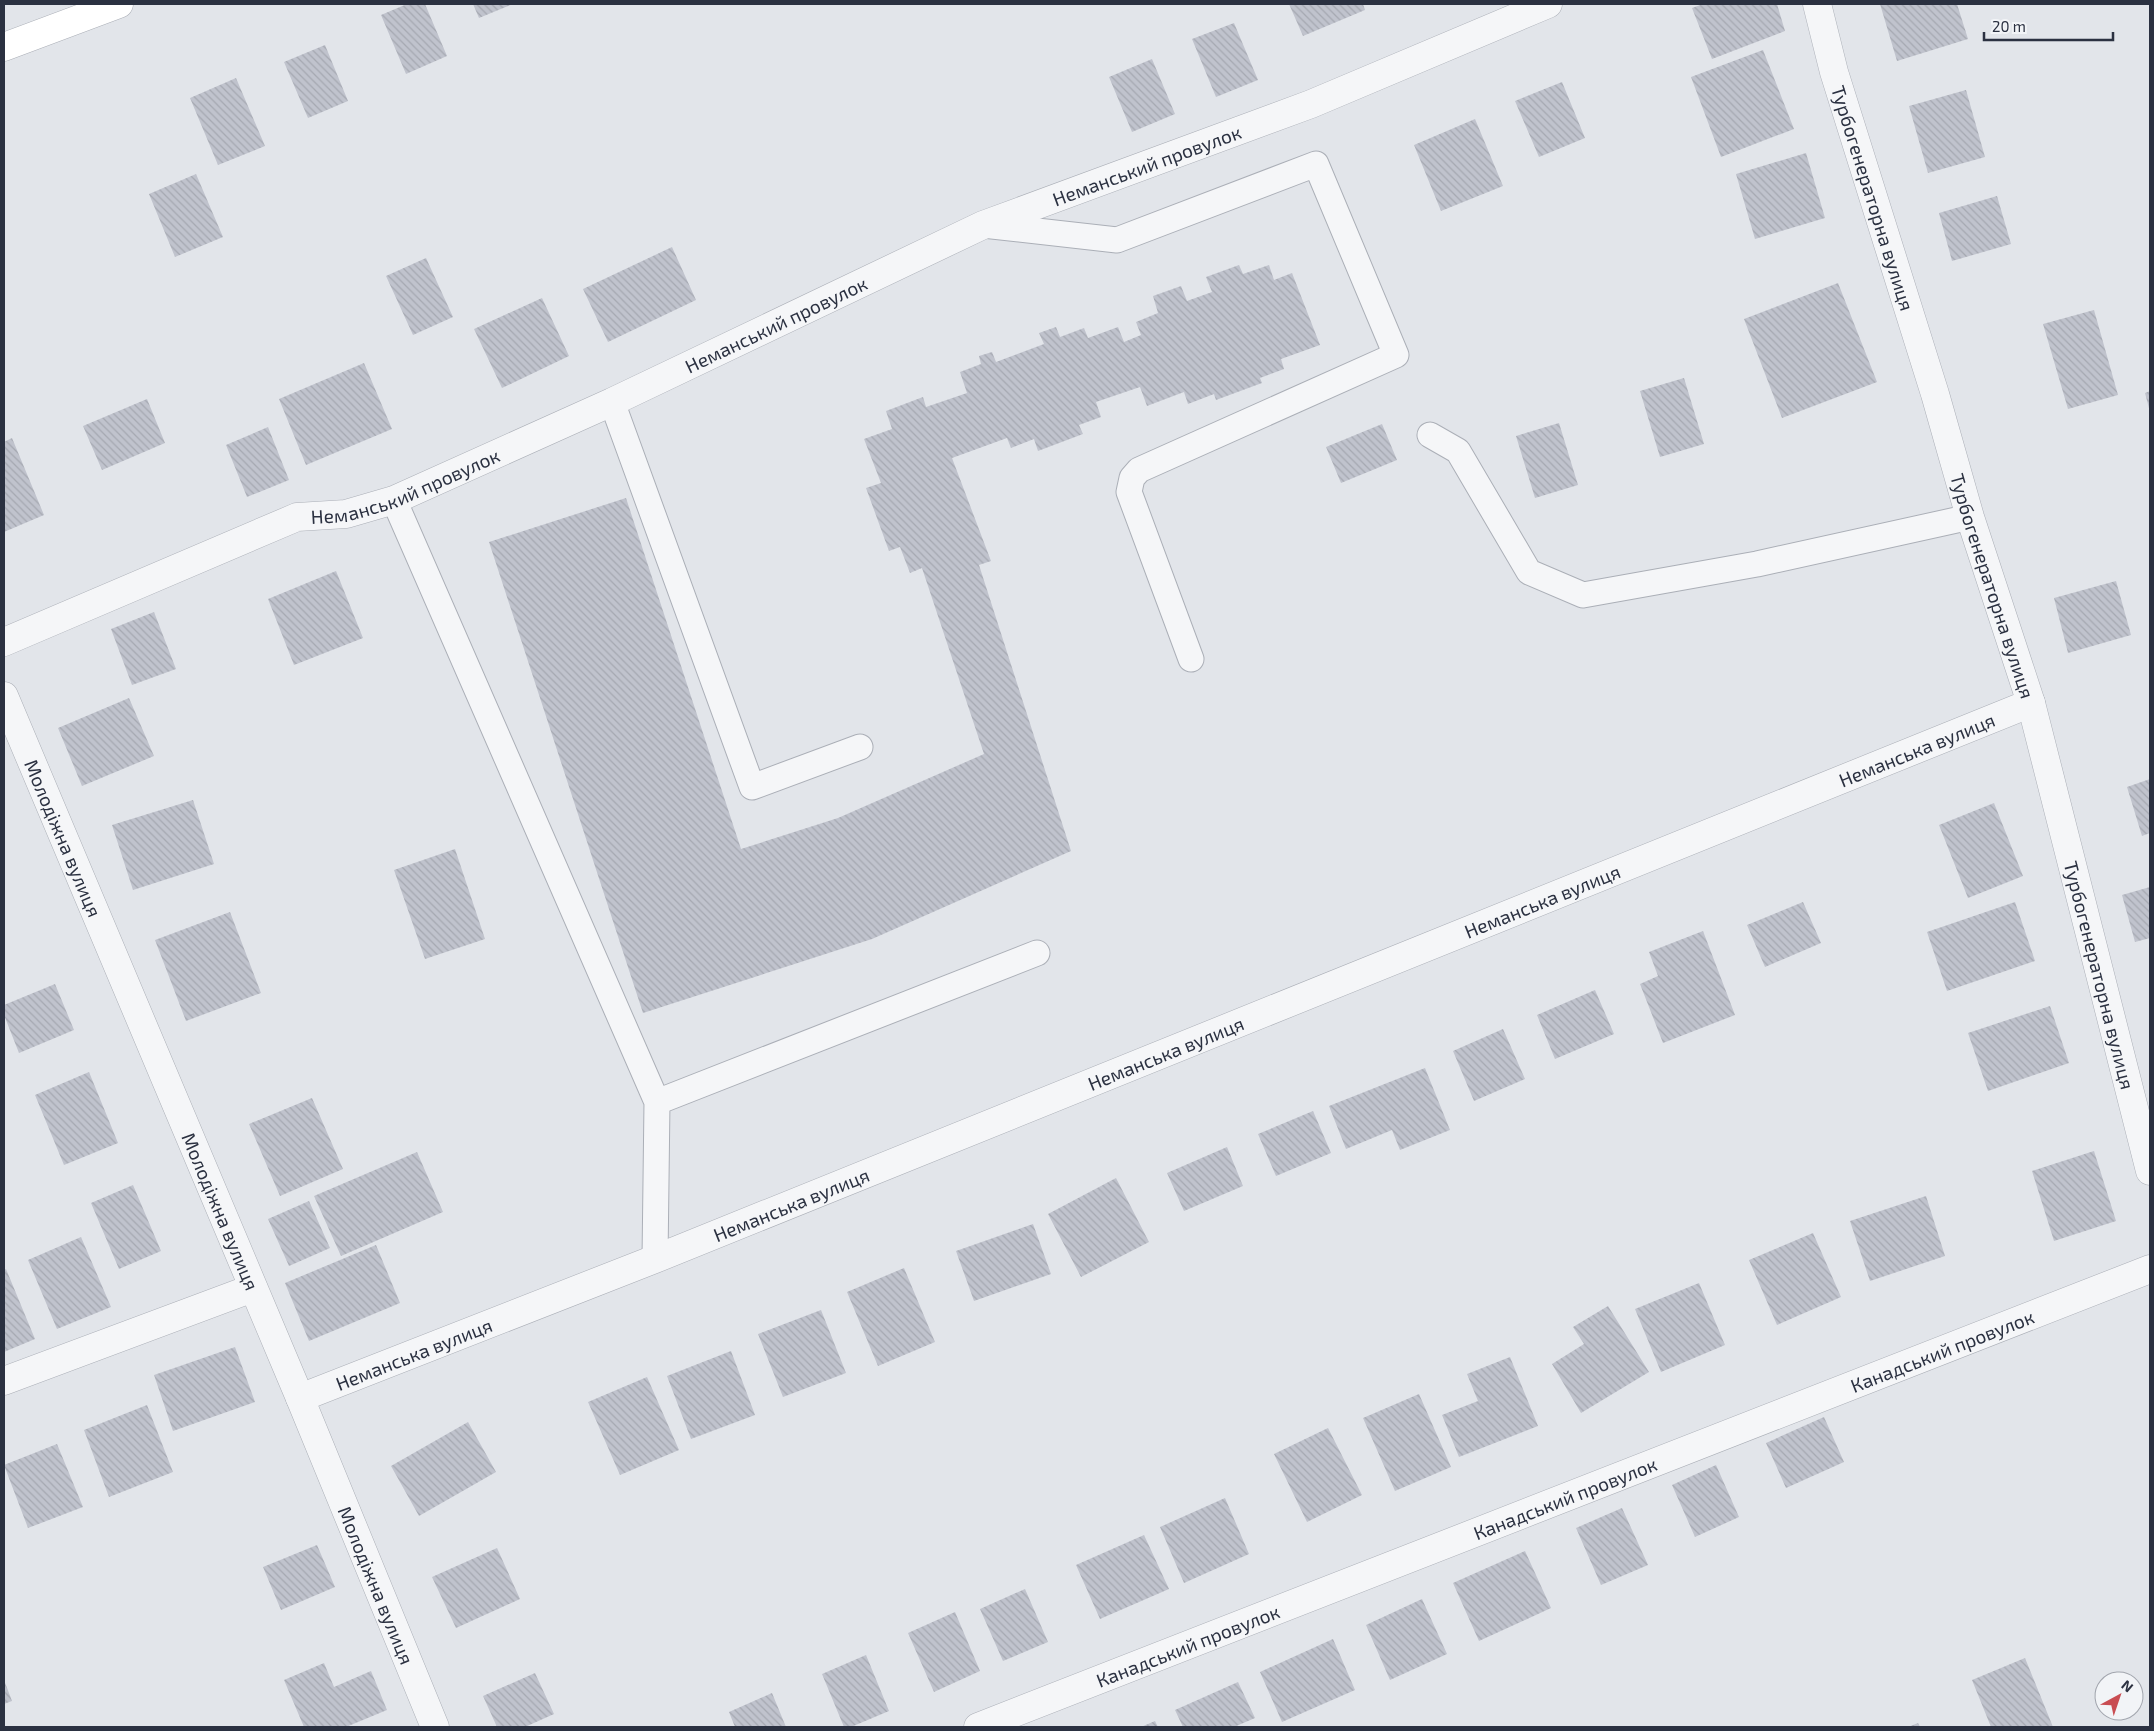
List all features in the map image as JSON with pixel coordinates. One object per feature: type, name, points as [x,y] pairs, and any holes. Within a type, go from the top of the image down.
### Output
[{"type":"street","points":[[4,47],[119,4]]},
{"type":"street","name":"Неманський провулок","points":[[4,642],[297,517],[346,514],[394,500],[612,402],[983,225],[1311,104],[1548,4]]},
{"type":"street","name":"Турбогенераторна вулиця","points":[[1817,4],[1834,72],[1935,394],[1970,518],[2031,703],[2150,1171]]},
{"type":"street","name":"Молодіжна вулиця","points":[[4,696],[300,1398],[435,1727]]},
{"type":"street","name":"Неманська вулиця","points":[[300,1398],[655,1259],[2031,703]]},
{"type":"street","name":"Канадський провулок","points":[[978,1727],[2150,1269]]},
{"type":"street","points":[[4,1382],[254,1288]]},
{"type":"lane","points":[[983,225],[1117,240],[1316,164],[1396,355],[1140,470],[1132,478],[1128,492],[1191,659]]},
{"type":"lane","points":[[612,402],[752,787],[860,747]]},
{"type":"lane","points":[[1430,435],[1458,451],[1529,572],[1583,595],[1757,564],[1970,518]]},
{"type":"lane","points":[[394,500],[657,1102],[655,1259]]},
{"type":"lane","points":[[657,1102],[1037,953]]},
{"type":"building","points":[[407,4],[425,4],[447,56],[406,74],[381,15]]},
{"type":"building","points":[[473,4],[513,4],[479,18]]},
{"type":"building","points":[[1289,4],[1363,4],[1365,10],[1303,36]]},
{"type":"building","points":[[1703,4],[1777,4],[1785,31],[1712,59],[1692,8]]},
{"type":"building","points":[[1880,4],[1957,4],[1968,39],[1897,61]]},
{"type":"building","points":[[1234,23],[1258,80],[1216,97],[1192,39]]},
{"type":"building","points":[[325,45],[348,101],[308,118],[284,62]]},
{"type":"building","points":[[1763,50],[1794,129],[1721,157],[1691,77]]},
{"type":"building","points":[[1152,59],[1175,114],[1132,132],[1109,77]]},
{"type":"building","points":[[236,78],[265,146],[218,165],[190,98]]},
{"type":"building","points":[[1562,82],[1585,138],[1539,157],[1515,101]]},
{"type":"building","points":[[1966,90],[1985,157],[1928,173],[1909,106]]},
{"type":"building","points":[[1475,119],[1503,186],[1441,211],[1414,145]]},
{"type":"building","points":[[1806,153],[1825,218],[1755,239],[1736,174]]},
{"type":"building","points":[[196,174],[223,237],[175,257],[149,194]]},
{"type":"building","points":[[1997,196],[2011,244],[1952,261],[1939,213]]},
{"type":"building","points":[[672,247],[696,300],[608,342],[583,289]]},
{"type":"building","points":[[426,258],[453,317],[413,335],[386,276]]},
{"type":"building","points":[[1239,265],[1243,274],[1269,265],[1274,280],[1292,273],[1320,345],[1281,359],[1284,369],[1260,378],[1262,383],[1216,400],[1214,394],[1188,404],[1184,392],[1147,406],[1140,387],[1096,402],[1101,417],[1079,425],[1083,434],[1038,451],[1034,439],[1011,448],[1007,438],[952,458],[991,561],[979,565],[1071,851],[872,939],[643,1013],[489,542],[626,498],[741,849],[838,818],[984,754],[922,568],[910,573],[900,547],[889,551],[866,488],[881,483],[864,439],[892,429],[886,411],[923,397],[926,407],[967,393],[960,372],[981,364],[979,356],[992,352],[996,362],[1044,344],[1039,333],[1056,327],[1060,337],[1084,328],[1088,338],[1118,327],[1124,342],[1141,335],[1136,322],[1158,313],[1153,296],[1181,286],[1187,301],[1212,292],[1206,277]]},
{"type":"building","points":[[1838,283],[1877,382],[1782,418],[1744,319]]},
{"type":"building","points":[[542,298],[569,356],[502,388],[474,329]]},
{"type":"building","points":[[2094,310],[2118,395],[2068,409],[2043,324]]},
{"type":"building","points":[[364,363],[392,429],[306,465],[279,399]]},
{"type":"building","points":[[1684,378],[1704,444],[1660,457],[1640,391]]},
{"type":"building","points":[[2150,391],[2150,412],[2145,393]]},
{"type":"building","points":[[147,399],[165,443],[102,470],[83,426]]},
{"type":"building","points":[[1559,423],[1578,485],[1535,498],[1516,436]]},
{"type":"building","points":[[1382,424],[1397,460],[1341,483],[1326,447]]},
{"type":"building","points":[[268,427],[289,480],[247,497],[226,445]]},
{"type":"building","points":[[12,438],[44,515],[4,532],[4,442]]},
{"type":"building","points":[[336,571],[363,638],[294,665],[268,599]]},
{"type":"building","points":[[2116,581],[2131,635],[2068,653],[2054,598]]},
{"type":"building","points":[[154,612],[176,669],[132,685],[111,629]]},
{"type":"building","points":[[129,698],[154,756],[82,786],[58,728]]},
{"type":"building","points":[[2150,779],[2150,833],[2142,836],[2127,787]]},
{"type":"building","points":[[193,800],[214,864],[133,890],[112,825]]},
{"type":"building","points":[[1994,803],[2023,876],[1968,898],[1939,825]]},
{"type":"building","points":[[455,849],[485,939],[425,959],[394,870]]},
{"type":"building","points":[[2150,887],[2150,938],[2135,942],[2122,895]]},
{"type":"building","points":[[1803,902],[1821,943],[1765,967],[1747,925]]},
{"type":"building","points":[[2015,902],[2035,961],[1947,991],[1927,932]]},
{"type":"building","points":[[230,912],[261,993],[186,1021],[155,940]]},
{"type":"building","points":[[1703,931],[1735,1015],[1663,1043],[1640,984],[1658,976],[1649,952]]},
{"type":"building","points":[[55,984],[74,1030],[19,1053],[4,1015],[4,1005]]},
{"type":"building","points":[[1595,990],[1614,1034],[1555,1059],[1537,1015]]},
{"type":"building","points":[[2050,1006],[2069,1063],[1988,1091],[1968,1033]]},
{"type":"building","points":[[1503,1029],[1525,1079],[1474,1101],[1453,1051]]},
{"type":"building","points":[[1425,1068],[1450,1130],[1400,1150],[1392,1130],[1346,1149],[1329,1106]]},
{"type":"building","points":[[89,1072],[118,1143],[64,1165],[35,1095]]},
{"type":"building","points":[[312,1098],[343,1169],[280,1196],[249,1124]]},
{"type":"building","points":[[1313,1111],[1331,1153],[1276,1176],[1258,1134]]},
{"type":"building","points":[[1227,1147],[1243,1186],[1184,1211],[1167,1173]]},
{"type":"building","points":[[2094,1151],[2116,1221],[2054,1241],[2032,1171]]},
{"type":"building","points":[[417,1152],[443,1212],[341,1256],[314,1196]]},
{"type":"building","points":[[1116,1178],[1149,1242],[1081,1277],[1048,1214]]},
{"type":"building","points":[[133,1185],[161,1251],[119,1269],[91,1203]]},
{"type":"building","points":[[1926,1196],[1945,1256],[1870,1281],[1850,1221]]},
{"type":"building","points":[[309,1201],[330,1248],[289,1266],[268,1219]]},
{"type":"building","points":[[1033,1224],[1051,1274],[974,1301],[956,1251]]},
{"type":"building","points":[[1813,1233],[1841,1297],[1777,1325],[1749,1260]]},
{"type":"building","points":[[81,1237],[111,1307],[57,1329],[28,1260]]},
{"type":"building","points":[[376,1245],[400,1303],[309,1341],[285,1283]]},
{"type":"building","points":[[904,1268],[935,1342],[878,1366],[847,1292]]},
{"type":"building","points":[[6,1269],[35,1339],[4,1352],[4,1270]]},
{"type":"building","points":[[1699,1283],[1725,1345],[1661,1372],[1635,1309]]},
{"type":"building","points":[[1608,1306],[1649,1372],[1581,1413],[1552,1364],[1584,1344],[1573,1327]]},
{"type":"building","points":[[821,1310],[846,1373],[783,1397],[758,1334]]},
{"type":"building","points":[[235,1347],[255,1402],[173,1431],[154,1375]]},
{"type":"building","points":[[731,1351],[755,1415],[691,1439],[667,1376]]},
{"type":"building","points":[[1510,1357],[1538,1426],[1459,1457],[1442,1415],[1478,1401],[1467,1374]]},
{"type":"building","points":[[647,1377],[679,1450],[620,1475],[588,1402]]},
{"type":"building","points":[[1419,1394],[1451,1467],[1395,1491],[1363,1418]]},
{"type":"building","points":[[147,1405],[173,1472],[109,1497],[84,1430]]},
{"type":"building","points":[[1824,1417],[1844,1462],[1786,1488],[1766,1443]]},
{"type":"building","points":[[468,1422],[496,1472],[419,1516],[391,1466]]},
{"type":"building","points":[[1328,1428],[1362,1495],[1307,1522],[1274,1454]]},
{"type":"building","points":[[57,1444],[83,1507],[28,1528],[4,1465]]},
{"type":"building","points":[[1716,1465],[1739,1517],[1695,1537],[1672,1485]]},
{"type":"building","points":[[1225,1498],[1249,1554],[1184,1583],[1160,1527]]},
{"type":"building","points":[[1622,1508],[1648,1565],[1601,1585],[1576,1528]]},
{"type":"building","points":[[1144,1535],[1169,1589],[1100,1619],[1076,1565]]},
{"type":"building","points":[[317,1545],[335,1587],[281,1610],[263,1567]]},
{"type":"building","points":[[497,1548],[520,1599],[456,1628],[432,1577]]},
{"type":"building","points":[[1525,1551],[1551,1608],[1479,1641],[1453,1583]]},
{"type":"building","points":[[1025,1589],[1048,1642],[1003,1661],[980,1609]]},
{"type":"building","points":[[1422,1599],[1447,1654],[1390,1680],[1366,1625]]},
{"type":"building","points":[[955,1612],[980,1671],[934,1692],[908,1633]]},
{"type":"building","points":[[1333,1639],[1355,1690],[1282,1722],[1260,1672]]},
{"type":"building","points":[[866,1655],[889,1711],[851,1727],[844,1727],[822,1674]]},
{"type":"building","points":[[2025,1658],[2053,1727],[1991,1727],[1972,1680]]},
{"type":"building","points":[[324,1663],[334,1687],[371,1671],[387,1710],[346,1727],[304,1727],[284,1680]]},
{"type":"building","points":[[535,1673],[554,1714],[525,1727],[497,1727],[483,1696]]},
{"type":"building","points":[[4,1680],[12,1701],[4,1704]]},
{"type":"building","points":[[1238,1682],[1255,1718],[1234,1727],[1183,1727],[1175,1710]]},
{"type":"building","points":[[772,1693],[786,1727],[735,1727],[729,1712]]},
{"type":"building","points":[[1155,1721],[1158,1727],[1141,1727]]},
{"type":"building","points":[[1918,1723],[1920,1727],[1908,1727]]}]
